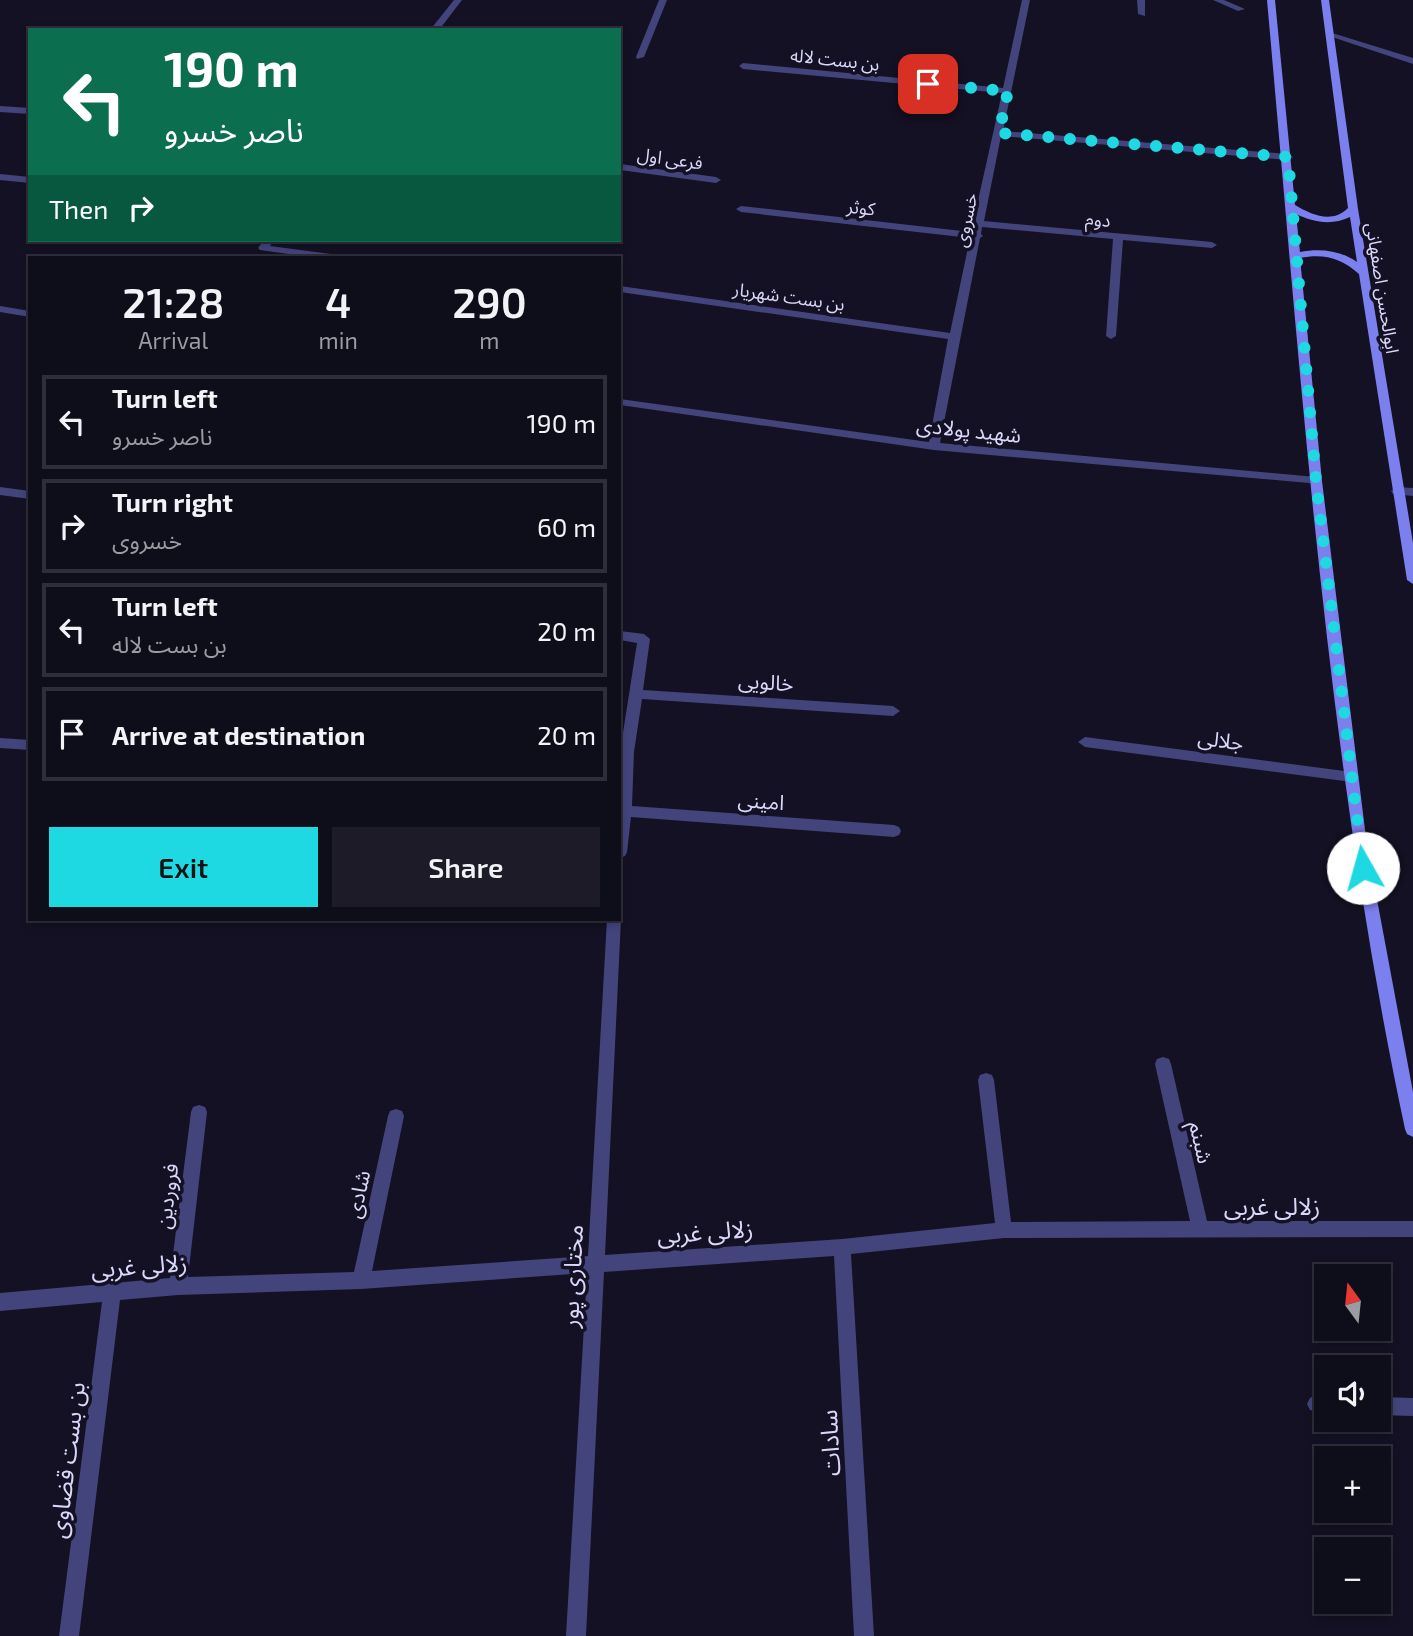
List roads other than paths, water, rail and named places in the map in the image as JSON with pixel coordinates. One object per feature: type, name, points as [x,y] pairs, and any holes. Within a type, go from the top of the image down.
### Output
[{"type":"main road","points":[[1271,0],[1288,157],[1316,481],[1363,868],[1413,1129]]},
{"type":"main road","name":"ابوالحسن اصفهانی","points":[[1325,0],[1332,34],[1362,272],[1413,580]]},
{"type":"main road","points":[[1292,206],[1312,218],[1326,220],[1339,219],[1353,209]]},
{"type":"main road","points":[[1297,256],[1320,252],[1334,254],[1356,265],[1362,272]]},
{"type":"street","points":[[436,28],[458,0]]},
{"type":"street","points":[[640,57],[663,0]]},
{"type":"street","name":"خسروی","points":[[934,446],[954,337],[978,236],[1026,0]]},
{"type":"street","points":[[1141,0],[1142,14]]},
{"type":"street","points":[[1217,0],[1241,9]]},
{"type":"street","points":[[1332,34],[1413,61]]},
{"type":"street","name":"بن بست لاله","points":[[743,66],[1008,91]]},
{"type":"street","points":[[0,109],[28,111]]},
{"type":"street","points":[[999,133],[1288,157]]},
{"type":"street","name":"فرعی اول","points":[[621,167],[716,180]]},
{"type":"street","points":[[0,177],[28,180]]},
{"type":"street","name":"کوثر","points":[[741,209],[978,236]]},
{"type":"street","name":"دوم","points":[[980,224],[1213,245]]},
{"type":"street","points":[[1111,335],[1118,237]]},
{"type":"street","points":[[268,242],[263,248],[323,256]]},
{"type":"street","name":"بن بست شهریار","points":[[621,289],[954,337]]},
{"type":"street","points":[[0,309],[28,314]]},
{"type":"street","name":"شهید پولادی","points":[[621,402],[934,446],[1316,481]]},
{"type":"street","points":[[0,491],[28,495]]},
{"type":"street","points":[[1397,491],[1413,492]]},
{"type":"street","points":[[621,636],[644,639],[636,694],[623,751],[625,811],[621,844]]},
{"type":"street","name":"خالویی","points":[[636,694],[893,711]]},
{"type":"street","name":"جلالی","points":[[1085,742],[1352,777]]},
{"type":"street","points":[[0,743],[28,745]]},
{"type":"street","name":"امینی","points":[[625,811],[894,831]]},
{"type":"street","name":"مختاری پور","points":[[576,1636],[614,921]]},
{"type":"street","name":"شبنم","points":[[1163,1064],[1200,1229]]},
{"type":"street","points":[[986,1080],[1004,1230]]},
{"type":"street","name":"فروردین","points":[[178,1286],[199,1112]]},
{"type":"street","name":"شادی","points":[[362,1280],[396,1116]]},
{"type":"street","name":"زلالی غربی","points":[[0,1302],[178,1286],[362,1280],[842,1247],[1004,1230],[1413,1229]]},
{"type":"street","name":"سادات","points":[[842,1247],[864,1636]]},
{"type":"street","name":"بن بست قضاوی","points":[[69,1636],[112,1291]]},
{"type":"street","points":[[1391,1406],[1413,1407]]}]
